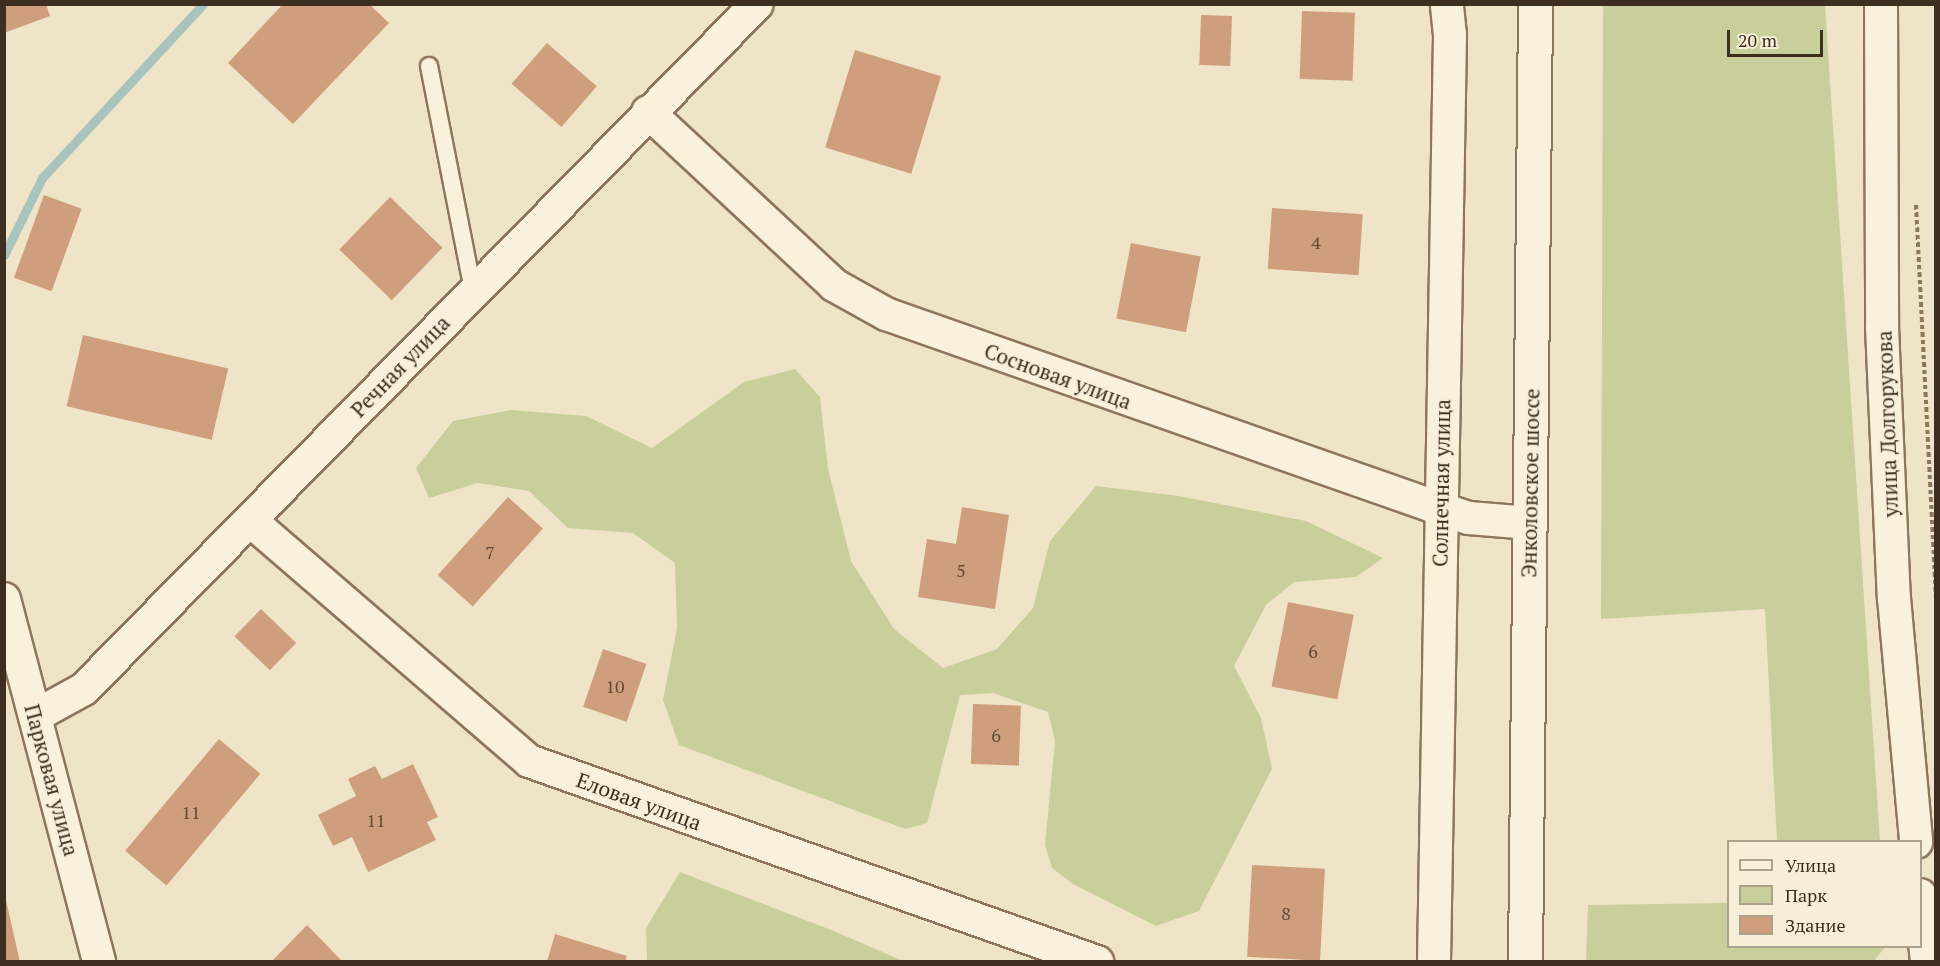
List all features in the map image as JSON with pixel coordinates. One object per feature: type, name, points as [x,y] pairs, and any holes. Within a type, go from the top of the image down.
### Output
[{"type":"main road","name":"Энколовское шоссе","points":[[1525,962],[1535,4]]},
{"type":"street","name":"Речная улица","points":[[35,716],[84,689],[251,521],[473,290],[757,4]]},
{"type":"street","name":"Солнечная улица","points":[[1434,962],[1450,35],[1447,4]]},
{"type":"street","name":"улица Долгорукова","points":[[1881,4],[1883,339],[1894,598],[1916,840]]},
{"type":"street","name":"Сосновая улица","points":[[648,112],[834,285],[886,314],[1441,509],[1469,518],[1530,523]]},
{"type":"street","name":"Еловая улица","points":[[251,521],[528,761],[1097,962]]},
{"type":"street","name":"Парковая улица","points":[[4,599],[99,962]]},
{"type":"street","points":[[1922,916],[1926,959]]},
{"type":"lane","points":[[429,66],[473,290]]},
{"type":"path","points":[[1916,195],[1935,600]]},
{"type":"green space","points":[[1603,5],[1825,5],[1880,840],[1777,840],[1765,609],[1601,619]]},
{"type":"green space","points":[[795,369],[820,397],[828,469],[851,561],[894,629],[943,668],[997,649],[1033,608],[1050,541],[1096,486],[1179,496],[1306,521],[1383,558],[1356,577],[1294,582],[1266,605],[1234,666],[1261,718],[1272,769],[1199,911],[1156,926],[1073,884],[1052,868],[1045,845],[1055,741],[1048,712],[993,693],[960,695],[927,823],[905,829],[679,745],[663,700],[677,628],[675,563],[633,533],[568,528],[529,491],[478,483],[429,498],[416,468],[453,421],[511,410],[586,416],[652,448],[744,382]]},
{"type":"green space","points":[[680,872],[834,931],[903,961],[647,961],[646,928]]},
{"type":"green space","points":[[1727,903],[1727,948],[1884,948],[1874,961],[1586,961],[1588,905]]},
{"type":"building","points":[[4,4],[46,4],[50,16],[4,33]]},
{"type":"building","points":[[283,4],[369,4],[389,23],[293,124],[228,63]]},
{"type":"building","points":[[1302,11],[1355,13],[1353,81],[1300,79]]},
{"type":"building","points":[[1201,15],[1232,16],[1230,66],[1199,65]]},
{"type":"building","points":[[547,43],[597,86],[561,127],[512,84]]},
{"type":"building","points":[[855,50],[941,76],[911,174],[825,148]]},
{"type":"building","points":[[44,195],[82,209],[51,291],[14,278]]},
{"type":"building","points":[[390,197],[443,248],[392,300],[339,250]]},
{"type":"building","points":[[1272,208],[1363,214],[1359,275],[1268,269]]},
{"type":"building","points":[[1131,243],[1201,257],[1186,332],[1116,319]]},
{"type":"building","points":[[83,335],[228,369],[212,440],[67,406]]},
{"type":"building","points":[[508,497],[543,528],[473,606],[438,575]]},
{"type":"building","points":[[962,507],[1009,515],[995,609],[918,597],[927,539],[956,544]]},
{"type":"building","points":[[1288,602],[1354,615],[1337,699],[1272,686]]},
{"type":"building","points":[[261,609],[296,643],[270,670],[235,636]]},
{"type":"building","points":[[603,649],[646,664],[627,722],[583,707]]},
{"type":"building","points":[[973,704],[1021,706],[1019,766],[971,764]]},
{"type":"building","points":[[219,739],[260,774],[167,886],[125,851]]},
{"type":"building","points":[[413,764],[438,817],[427,822],[436,840],[368,872],[352,837],[333,846],[318,815],[356,796],[348,779],[375,766],[382,779]]},
{"type":"building","points":[[1252,865],[1325,869],[1320,961],[1247,957]]},
{"type":"building","points":[[5,896],[20,962],[4,962]]},
{"type":"building","points":[[307,925],[343,962],[271,962]]},
{"type":"building","points":[[555,934],[627,956],[625,962],[547,962]]},
{"type":"waterway","points":[[4,255],[42,178],[203,4]]}]
